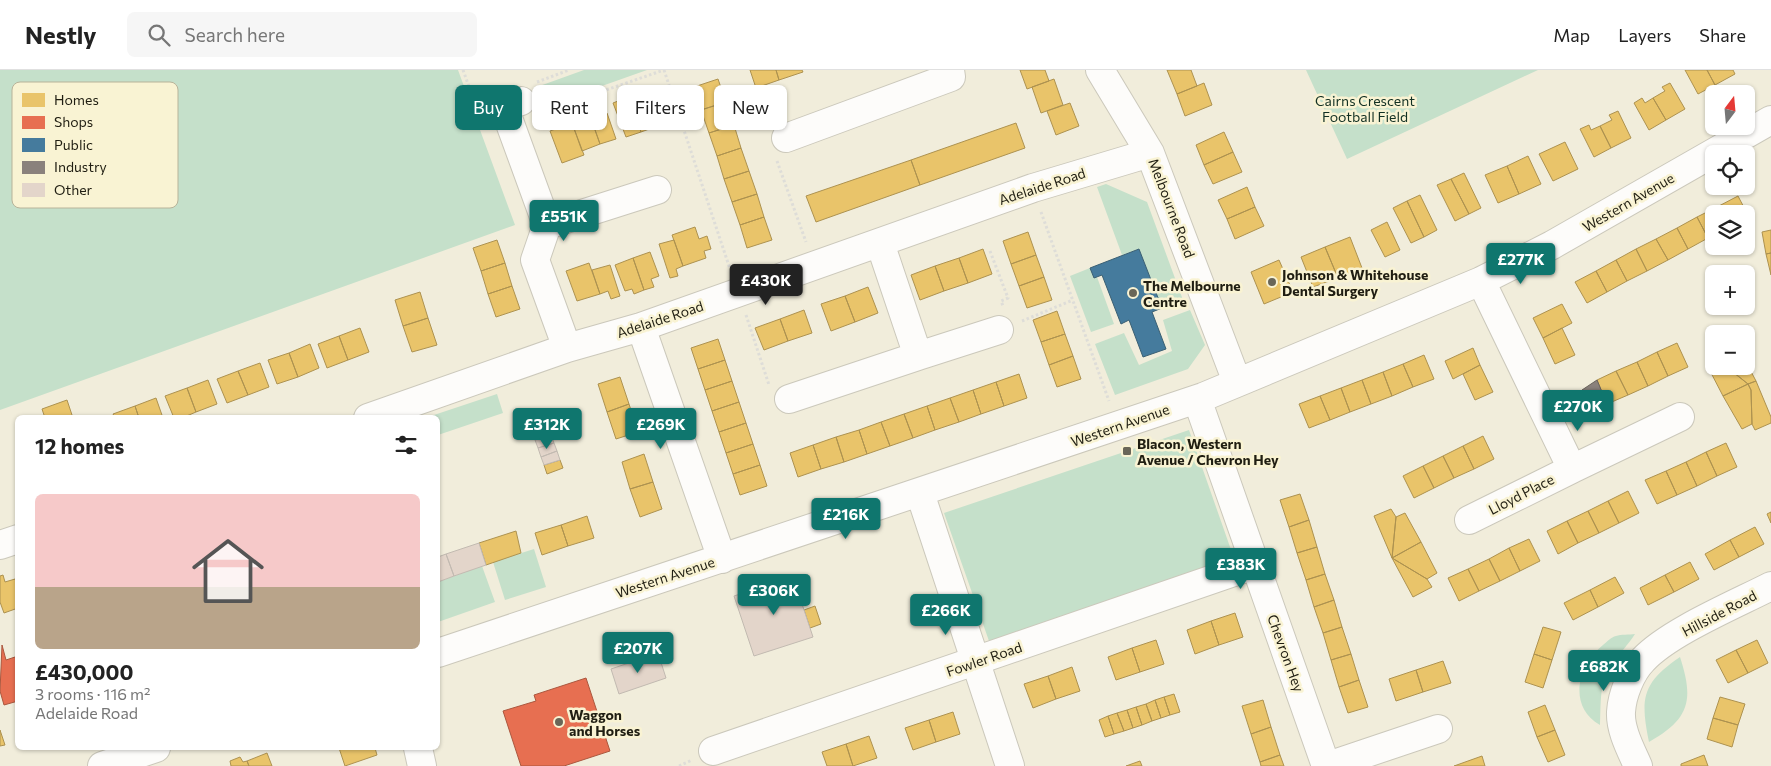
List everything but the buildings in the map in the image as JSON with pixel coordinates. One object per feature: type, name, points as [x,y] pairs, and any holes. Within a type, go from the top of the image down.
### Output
[{"type":"street","points":[[776,143],[951,77],[950,70]]},
{"type":"street","name":"Melbourne Road","points":[[1100,70],[1150,153],[1237,382]]},
{"type":"street","points":[[528,100],[504,107],[547,225],[535,260],[567,348]]},
{"type":"street","name":"Western Avenue","points":[[440,652],[1197,399],[1481,281],[1552,245],[1771,120]]},
{"type":"street","name":"Adelaide Road","points":[[377,415],[567,348],[641,327],[1033,188],[1150,153]]},
{"type":"street","points":[[547,225],[657,190]]},
{"type":"street","points":[[880,243],[918,356]]},
{"type":"street","points":[[1481,281],[1572,469]]},
{"type":"street","points":[[641,327],[722,558]]},
{"type":"street","points":[[789,399],[1004,328]]},
{"type":"street","name":"Chevron Hey","points":[[1197,399],[1212,436],[1254,565],[1327,766],[1438,729]]},
{"type":"street","name":"Lloyd Place","points":[[1469,520],[1680,417]]},
{"type":"street","points":[[920,493],[1010,766]]},
{"type":"street","points":[[0,545],[15,540]]},
{"type":"street","name":"Fowler Road","points":[[713,752],[1254,565]]},
{"type":"street","name":"Hillside Road","points":[[1638,766],[1626,738],[1621,712],[1627,686],[1642,660],[1667,641],[1771,586]]},
{"type":"street","points":[[102,766],[150,750]]},
{"type":"street","points":[[418,750],[422,766]]},
{"type":"path","points":[[528,100],[564,71],[569,70]]},
{"type":"path","points":[[528,100],[664,70],[776,403],[789,399]]},
{"type":"path","points":[[770,130],[776,143],[815,266]]},
{"type":"path","points":[[1033,188],[1118,426]]},
{"type":"path","points":[[990,251],[1008,298],[1001,301],[1004,328],[1073,300]]},
{"type":"green space","points":[[0,70],[458,70],[464,85],[455,85],[455,130],[480,130],[515,225],[0,410]]},
{"type":"green space","points":[[584,70],[647,70],[605,85],[542,85]]},
{"type":"green space","name":"Cairns Crescent Football Field","points":[[1306,70],[1538,70],[1347,159]]},
{"type":"green space","points":[[1106,184],[1147,202],[1183,300],[1162,308],[1139,249],[1122,255],[1097,187]]},
{"type":"green space","points":[[1090,268],[1094,277],[1097,277],[1114,324],[1091,332],[1070,276]]},
{"type":"green space","points":[[1190,310],[1205,345],[1188,369],[1115,395],[1095,344],[1124,333],[1139,365],[1172,351],[1163,320]]},
{"type":"green space","points":[[497,394],[503,413],[440,434],[440,415],[434,415]]},
{"type":"green space","points":[[1189,430],[1236,564],[1002,645],[989,641],[944,513]]},
{"type":"green space","points":[[534,549],[546,587],[505,600],[493,562]]},
{"type":"green space","points":[[482,566],[495,602],[440,621],[440,581]]},
{"type":"green space","points":[[1635,634],[1612,663],[1605,677],[1600,725],[1590,717],[1583,707],[1580,697],[1582,674],[1594,653],[1611,638],[1618,635]]},
{"type":"green space","points":[[1680,657],[1687,685],[1685,707],[1681,716],[1673,725],[1663,734],[1649,742],[1645,714],[1647,693],[1658,675]]},
{"type":"place","name":"Johnson & Whitehouse Dental Surgery","points":[[1272,282]]},
{"type":"place","name":"The Melbourne Centre","points":[[1133,293]]},
{"type":"place","name":"Blacon, Western Avenue / Chevron Hey","points":[[1127,451]]},
{"type":"place","name":"Waggon and Horses","points":[[559,722]]}]
